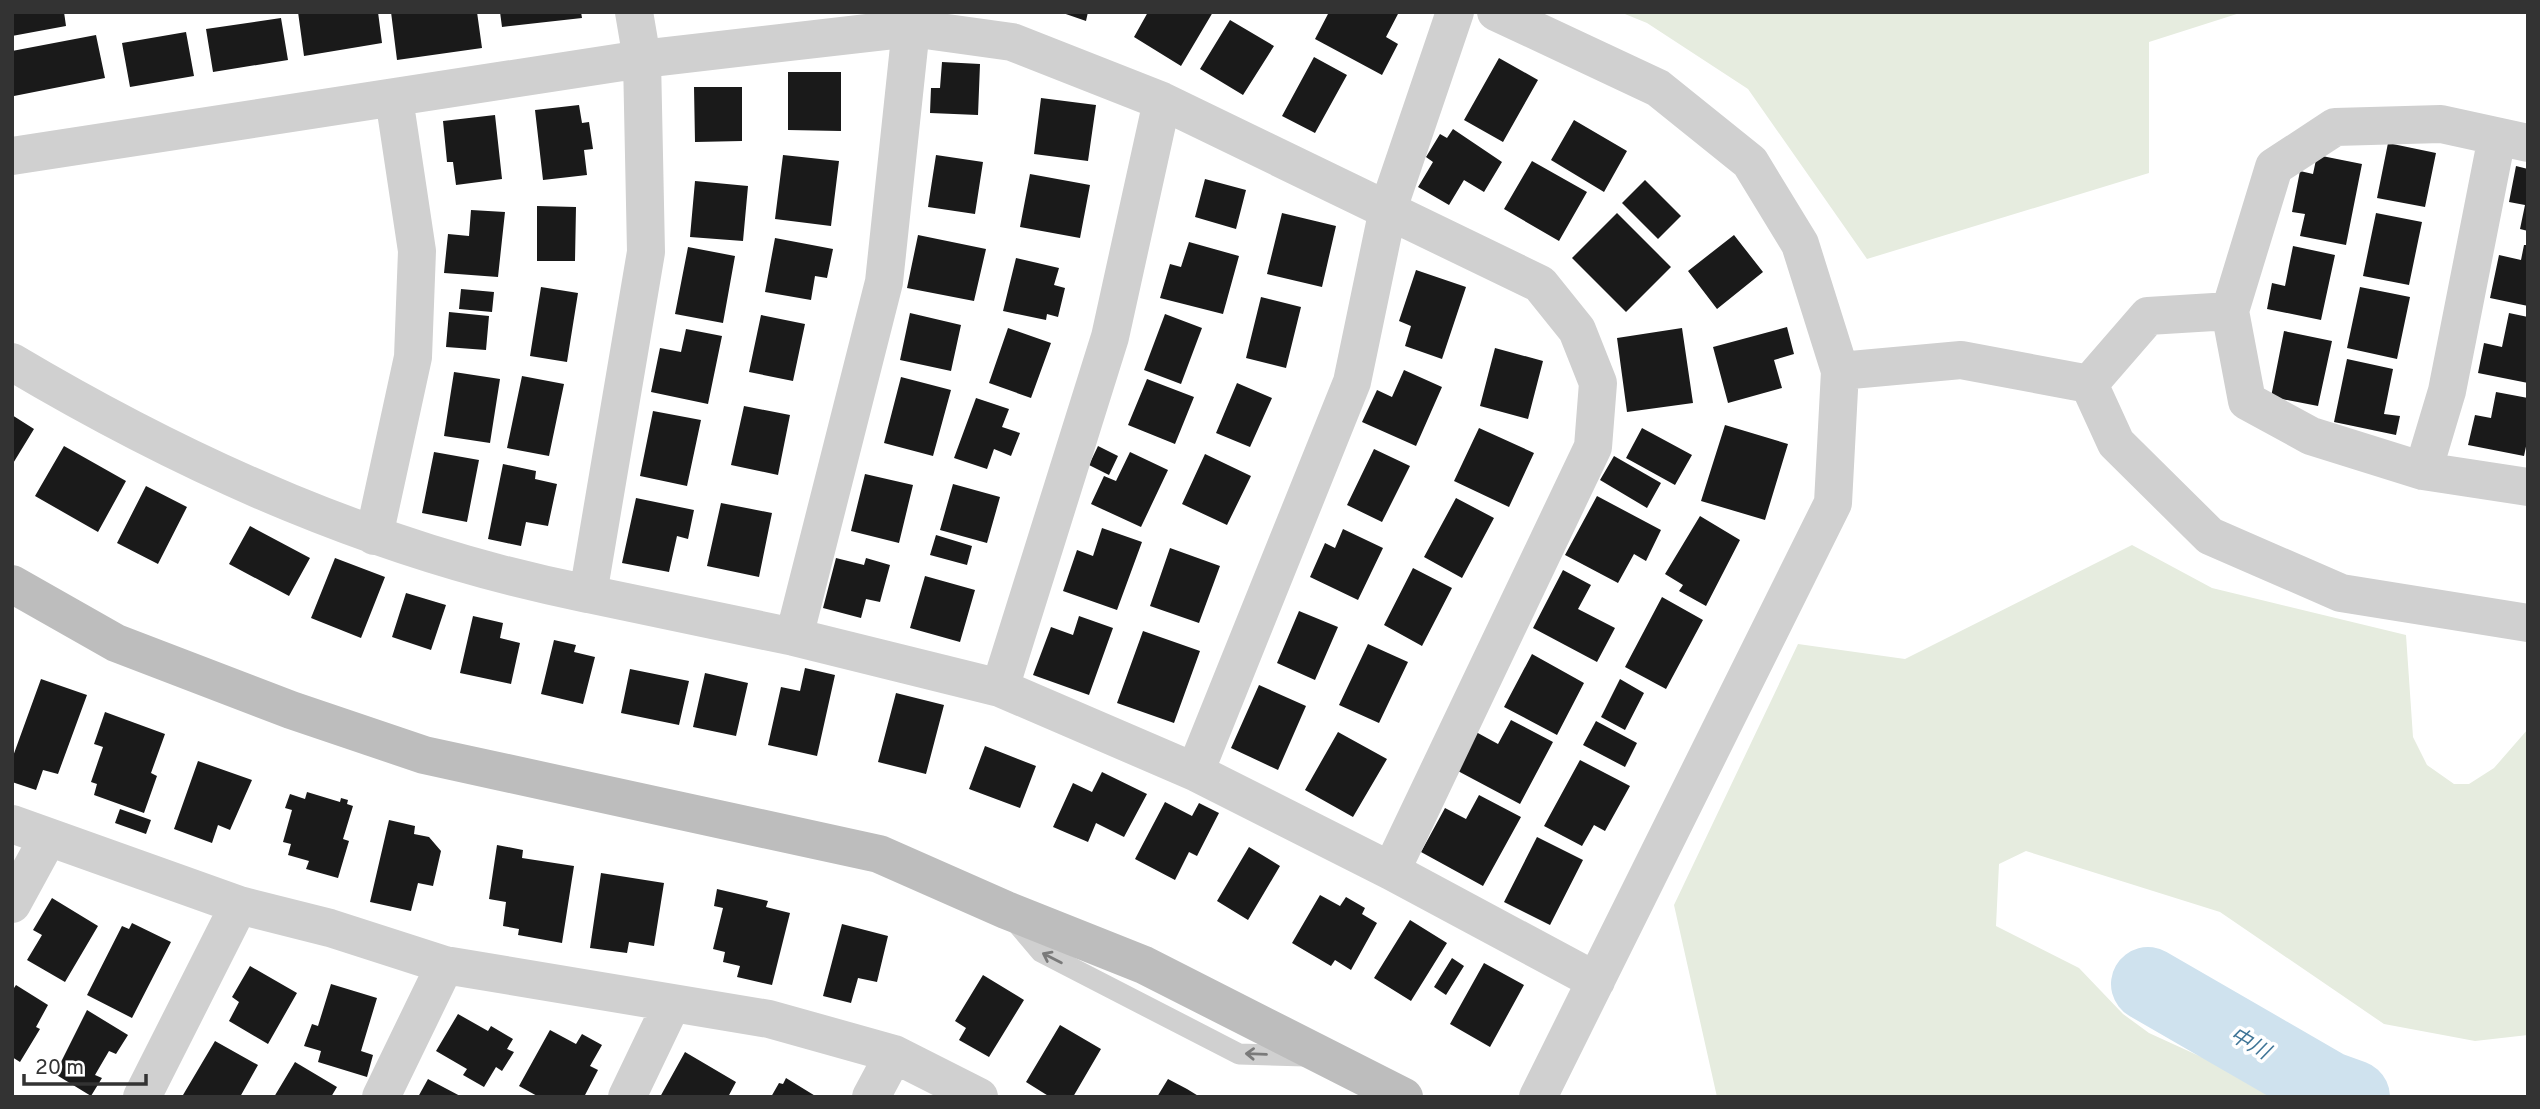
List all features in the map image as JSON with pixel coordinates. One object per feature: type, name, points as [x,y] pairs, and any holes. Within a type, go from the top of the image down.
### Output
[{"type":"street","points":[[588,594],[646,252],[642,59],[635,12]]},
{"type":"street","points":[[1195,772],[1352,382],[1388,209],[1455,12]]},
{"type":"street","points":[[1496,12],[1658,88],[1750,162],[1800,244],[1840,371],[1833,503],[1538,1097]]},
{"type":"street","points":[[794,637],[884,282],[911,28]]},
{"type":"street","points":[[12,156],[642,59],[911,28],[1012,42],[1162,101],[1540,284],[1577,330],[1598,383],[1593,447],[1391,871]]},
{"type":"street","points":[[374,536],[413,344],[417,251],[394,98]]},
{"type":"street","points":[[1000,688],[1110,337],[1162,101]]},
{"type":"street","points":[[2423,471],[2447,391],[2512,140],[2441,124],[2335,127],[2274,167],[2230,312],[2247,401],[2311,436],[2423,471],[2528,486]]},
{"type":"street","points":[[2089,384],[2148,316],[2230,312]]},
{"type":"street","points":[[1840,371],[1962,360],[2089,384]]},
{"type":"street","points":[[12,362],[103,416],[335,523],[440,559],[535,583],[794,637],[1000,688],[1195,772],[1391,871],[1596,981]]},
{"type":"street","points":[[2089,384],[2116,443],[2210,536],[2341,593],[2528,623]]},
{"type":"street","points":[[12,584],[116,643],[290,710],[424,755],[598,796],[879,854],[1006,910],[1144,965],[1404,1097]]},
{"type":"street","points":[[12,824],[239,905],[330,928],[445,965],[769,1019],[894,1054],[979,1097]]},
{"type":"street","points":[[12,904],[48,838]]},
{"type":"street","points":[[142,1097],[239,905]]},
{"type":"street","points":[[381,1097],[445,965]]},
{"type":"street","points":[[627,1097],[672,1003]]},
{"type":"street","points":[[871,1097],[894,1054]]},
{"type":"shaded area","points":[[1620,12],[2243,12],[2149,42],[2149,173],[1867,259],[1748,89],[1647,23]]},
{"type":"shaded area","points":[[2132,545],[2212,588],[2406,635],[2413,737],[2427,765],[2454,784],[2469,784],[2494,768],[2528,729],[2528,1035],[2475,1041],[2384,1024],[2220,912],[2026,851],[1999,864],[1996,926],[2079,968],[2123,1014],[2149,1033],[2232,1071],[2274,1097],[1717,1097],[1674,905],[1798,644],[1905,659]]},
{"type":"building","points":[[12,12],[64,12],[66,26],[12,36]]},
{"type":"building","points":[[298,12],[378,12],[382,43],[304,56]]},
{"type":"building","points":[[391,12],[477,12],[482,48],[397,60]]},
{"type":"building","points":[[500,12],[581,12],[582,18],[502,27]]},
{"type":"building","points":[[1060,12],[1088,12],[1086,21]]},
{"type":"building","points":[[1148,12],[1213,12],[1181,66],[1134,37]]},
{"type":"building","points":[[1329,12],[1399,12],[1386,37],[1398,44],[1382,75],[1315,39]]},
{"type":"building","points":[[281,18],[288,60],[213,72],[206,29]]},
{"type":"building","points":[[1230,20],[1274,46],[1243,95],[1200,69]]},
{"type":"building","points":[[186,32],[194,76],[130,87],[122,43]]},
{"type":"building","points":[[96,35],[105,78],[14,96],[12,51]]},
{"type":"building","points":[[1314,57],[1347,75],[1315,133],[1282,116]]},
{"type":"building","points":[[1499,58],[1538,80],[1503,142],[1464,120]]},
{"type":"building","points":[[942,62],[980,64],[978,115],[930,113],[931,88],[940,88]]},
{"type":"building","points":[[788,72],[841,72],[841,131],[788,130]]},
{"type":"building","points":[[694,87],[742,87],[742,141],[695,142]]},
{"type":"building","points":[[1041,98],[1096,105],[1088,161],[1034,154]]},
{"type":"building","points":[[579,105],[582,123],[589,122],[593,149],[584,150],[587,175],[543,180],[535,110]]},
{"type":"building","points":[[495,115],[502,179],[456,185],[453,162],[447,162],[443,121]]},
{"type":"building","points":[[1574,120],[1627,151],[1604,192],[1551,160]]},
{"type":"building","points":[[1453,129],[1502,162],[1484,192],[1464,180],[1449,205],[1418,187],[1433,162],[1426,157],[1440,134],[1447,138]]},
{"type":"building","points":[[2388,143],[2436,153],[2425,207],[2377,198]]},
{"type":"building","points":[[783,155],[839,161],[831,226],[775,219]]},
{"type":"building","points":[[936,155],[983,162],[975,214],[928,207]]},
{"type":"building","points":[[2317,155],[2362,164],[2346,245],[2300,236],[2305,214],[2292,212],[2300,171],[2313,174]]},
{"type":"building","points":[[1532,161],[1587,192],[1559,241],[1504,209]]},
{"type":"building","points":[[2516,166],[2528,169],[2528,231],[2520,229],[2525,205],[2509,202]]},
{"type":"building","points":[[1030,174],[1090,185],[1080,238],[1020,227]]},
{"type":"building","points":[[1205,179],[1246,190],[1236,229],[1195,217]]},
{"type":"building","points":[[1645,180],[1681,216],[1658,239],[1622,203]]},
{"type":"building","points":[[695,181],[748,186],[743,241],[690,237]]},
{"type":"building","points":[[537,206],[576,207],[575,261],[537,261]]},
{"type":"building","points":[[471,210],[505,212],[498,277],[444,273],[448,234],[469,236]]},
{"type":"building","points":[[1282,213],[1336,226],[1322,287],[1267,274]]},
{"type":"building","points":[[1617,213],[1671,267],[1626,312],[1572,258]]},
{"type":"building","points":[[2376,213],[2422,222],[2409,285],[2363,276]]},
{"type":"building","points":[[918,235],[986,249],[974,301],[907,288]]},
{"type":"building","points":[[1734,235],[1763,272],[1717,309],[1688,271]]},
{"type":"building","points":[[775,238],[833,249],[827,278],[815,276],[811,300],[765,292]]},
{"type":"building","points":[[1189,242],[1239,256],[1223,314],[1160,298],[1170,264],[1181,267]]},
{"type":"building","points":[[2524,245],[2528,245],[2528,306],[2490,298],[2499,255],[2521,260]]},
{"type":"building","points":[[2293,246],[2335,255],[2321,320],[2267,309],[2272,283],[2285,286]]},
{"type":"building","points":[[688,247],[735,256],[723,323],[675,314]]},
{"type":"building","points":[[1016,258],[1059,268],[1054,285],[1065,288],[1058,317],[1047,314],[1046,320],[1003,311]]},
{"type":"building","points":[[1416,270],[1466,287],[1442,359],[1405,346],[1411,326],[1399,321]]},
{"type":"building","points":[[541,287],[578,293],[567,362],[530,356]]},
{"type":"building","points":[[2360,287],[2410,297],[2397,359],[2347,348]]},
{"type":"building","points":[[461,289],[494,292],[492,312],[459,309]]},
{"type":"building","points":[[1261,297],[1301,307],[1286,368],[1246,358]]},
{"type":"building","points":[[449,312],[489,316],[486,350],[446,347]]},
{"type":"building","points":[[910,313],[961,325],[951,371],[900,360]]},
{"type":"building","points":[[2509,313],[2528,317],[2528,383],[2478,373],[2484,343],[2502,347]]},
{"type":"building","points":[[1165,314],[1202,328],[1181,384],[1144,370]]},
{"type":"building","points":[[761,315],[805,324],[793,381],[749,372]]},
{"type":"building","points":[[1787,327],[1794,354],[1774,360],[1782,388],[1728,403],[1713,347]]},
{"type":"building","points":[[1008,328],[1051,343],[1031,398],[989,383]]},
{"type":"building","points":[[1682,328],[1693,403],[1627,412],[1617,338]]},
{"type":"building","points":[[686,329],[722,336],[708,404],[651,392],[660,348],[681,352]]},
{"type":"building","points":[[2284,331],[2332,341],[2318,406],[2271,397]]},
{"type":"building","points":[[1495,348],[1543,361],[1528,419],[1480,406]]},
{"type":"building","points":[[2347,359],[2393,369],[2384,414],[2400,416],[2396,435],[2334,422]]},
{"type":"building","points":[[1404,370],[1442,387],[1416,446],[1362,422],[1377,390],[1392,397]]},
{"type":"building","points":[[454,372],[500,379],[490,443],[444,436]]},
{"type":"building","points":[[522,376],[564,384],[549,456],[507,448]]},
{"type":"building","points":[[901,377],[951,390],[933,456],[884,443]]},
{"type":"building","points":[[1147,379],[1194,397],[1175,444],[1128,425]]},
{"type":"building","points":[[1237,383],[1272,398],[1250,447],[1216,433]]},
{"type":"building","points":[[2496,392],[2528,398],[2528,437],[2524,456],[2468,445],[2475,415],[2491,418]]},
{"type":"building","points":[[976,398],[1009,409],[1002,427],[1020,433],[1011,456],[994,449],[987,469],[954,458]]},
{"type":"building","points":[[744,406],[790,415],[778,475],[731,465]]},
{"type":"building","points":[[653,411],[701,420],[687,486],[640,476]]},
{"type":"building","points":[[12,415],[34,429],[12,465]]},
{"type":"building","points":[[1725,425],[1788,444],[1765,520],[1701,501]]},
{"type":"building","points":[[1479,428],[1534,453],[1509,507],[1454,481]]},
{"type":"building","points":[[1642,428],[1692,455],[1675,485],[1626,458]]},
{"type":"building","points":[[64,446],[126,481],[98,532],[35,496]]},
{"type":"building","points":[[1098,446],[1118,456],[1109,475],[1089,465]]},
{"type":"building","points":[[1374,449],[1410,466],[1382,522],[1347,505]]},
{"type":"building","points":[[434,452],[479,460],[467,522],[422,513]]},
{"type":"building","points":[[1130,452],[1168,470],[1141,527],[1091,504],[1104,476],[1116,481]]},
{"type":"building","points":[[1205,454],[1251,476],[1227,525],[1182,504]]},
{"type":"building","points":[[1614,456],[1661,483],[1647,508],[1600,480]]},
{"type":"building","points":[[503,464],[536,471],[535,479],[557,484],[548,526],[526,522],[521,546],[488,539]]},
{"type":"building","points":[[865,474],[913,485],[899,543],[851,531]]},
{"type":"building","points":[[953,484],[1000,497],[987,543],[940,530]]},
{"type":"building","points":[[146,486],[187,507],[158,564],[117,543]]},
{"type":"building","points":[[1597,496],[1661,530],[1646,561],[1634,554],[1618,583],[1565,555]]},
{"type":"building","points":[[636,498],[694,510],[688,539],[677,536],[669,572],[622,563]]},
{"type":"building","points":[[1456,498],[1494,518],[1462,578],[1424,557]]},
{"type":"building","points":[[721,503],[772,513],[759,577],[707,566]]},
{"type":"building","points":[[1700,516],[1740,540],[1706,606],[1679,591],[1683,585],[1665,574]]},
{"type":"building","points":[[250,526],[310,558],[289,596],[229,564]]},
{"type":"building","points":[[1102,528],[1142,542],[1117,610],[1063,591],[1077,550],[1093,556]]},
{"type":"building","points":[[1343,529],[1383,548],[1358,600],[1310,577],[1325,543],[1335,548]]},
{"type":"building","points":[[936,535],[972,546],[967,565],[930,555]]},
{"type":"building","points":[[1170,548],[1220,566],[1199,623],[1150,606]]},
{"type":"building","points":[[335,558],[385,577],[361,638],[311,618]]},
{"type":"building","points":[[836,558],[864,565],[866,558],[890,565],[880,602],[866,599],[861,618],[823,608]]},
{"type":"building","points":[[1413,568],[1452,588],[1422,646],[1384,625]]},
{"type":"building","points":[[1563,570],[1591,585],[1578,609],[1615,628],[1597,662],[1533,628]]},
{"type":"building","points":[[925,576],[975,590],[960,642],[910,628]]},
{"type":"building","points":[[406,593],[446,605],[431,650],[392,637]]},
{"type":"building","points":[[1662,597],[1703,620],[1666,689],[1625,667]]},
{"type":"building","points":[[1299,611],[1338,627],[1315,680],[1277,663]]},
{"type":"building","points":[[473,616],[503,623],[500,638],[520,643],[511,684],[460,673]]},
{"type":"building","points":[[1079,616],[1113,628],[1089,695],[1033,675],[1051,627],[1073,635]]},
{"type":"building","points":[[1143,631],[1200,651],[1174,723],[1117,703]]},
{"type":"building","points":[[554,640],[576,645],[574,652],[595,657],[583,704],[541,694]]},
{"type":"building","points":[[1368,644],[1408,662],[1379,723],[1339,705]]},
{"type":"building","points":[[1532,654],[1584,683],[1557,735],[1504,707]]},
{"type":"building","points":[[805,668],[835,675],[817,756],[768,745],[781,687],[800,691]]},
{"type":"building","points":[[630,669],[689,681],[679,725],[621,713]]},
{"type":"building","points":[[705,673],[748,683],[736,736],[693,727]]},
{"type":"building","points":[[41,679],[87,695],[58,774],[43,770],[36,790],[12,782],[12,759]]},
{"type":"building","points":[[1620,679],[1644,693],[1625,730],[1601,717]]},
{"type":"building","points":[[1259,685],[1306,706],[1278,770],[1231,748]]},
{"type":"building","points":[[896,693],[944,705],[926,774],[878,762]]},
{"type":"building","points":[[105,712],[165,734],[151,773],[157,776],[144,813],[94,795],[97,784],[91,782],[103,747],[94,744]]},
{"type":"building","points":[[1511,720],[1553,742],[1520,804],[1456,770],[1476,732],[1498,744]]},
{"type":"building","points":[[1596,721],[1637,743],[1625,767],[1583,745]]},
{"type":"building","points":[[1338,732],[1387,759],[1353,817],[1305,790]]},
{"type":"building","points":[[985,746],[1036,766],[1020,808],[969,789]]},
{"type":"building","points":[[1580,760],[1630,786],[1605,831],[1594,825],[1582,846],[1544,826]]},
{"type":"building","points":[[198,761],[252,780],[230,830],[218,825],[212,843],[174,829]]},
{"type":"building","points":[[1102,772],[1147,794],[1124,837],[1096,823],[1088,842],[1053,827],[1073,783],[1092,792]]},
{"type":"building","points":[[307,792],[340,802],[341,798],[348,800],[347,804],[353,806],[343,839],[349,841],[338,878],[306,869],[309,861],[288,855],[291,844],[283,842],[292,810],[285,808],[290,794],[305,799]]},
{"type":"building","points":[[1479,795],[1521,817],[1483,886],[1421,852],[1445,808],[1466,819]]},
{"type":"building","points":[[1165,802],[1192,816],[1199,803],[1219,813],[1197,856],[1189,852],[1175,880],[1135,859]]},
{"type":"building","points":[[120,809],[151,820],[146,834],[115,823]]},
{"type":"building","points":[[389,820],[415,826],[414,834],[429,837],[441,851],[433,886],[418,883],[411,911],[370,902]]},
{"type":"building","points":[[1537,837],[1583,860],[1550,925],[1504,902]]},
{"type":"building","points":[[497,845],[523,850],[522,858],[574,866],[562,943],[518,935],[519,929],[503,926],[506,902],[489,899]]},
{"type":"building","points":[[1249,847],[1280,866],[1248,920],[1217,901]]},
{"type":"building","points":[[601,873],[664,883],[654,946],[629,942],[627,953],[590,948]]},
{"type":"building","points":[[717,889],[768,901],[766,907],[790,913],[772,985],[737,977],[740,966],[723,962],[725,952],[713,949],[723,908],[714,906]]},
{"type":"building","points":[[1320,895],[1340,906],[1346,897],[1365,908],[1362,914],[1377,923],[1351,970],[1335,960],[1331,966],[1292,943]]},
{"type":"building","points":[[52,898],[98,926],[65,982],[27,960],[42,935],[33,930]]},
{"type":"building","points":[[1410,920],[1447,943],[1411,1001],[1374,978]]},
{"type":"building","points":[[132,923],[171,942],[132,1018],[87,995],[122,926],[129,929]]},
{"type":"building","points":[[842,924],[888,936],[877,982],[858,978],[851,1003],[823,996]]},
{"type":"building","points":[[1452,958],[1464,966],[1446,995],[1434,987]]},
{"type":"building","points":[[1484,963],[1524,985],[1490,1047],[1450,1024]]},
{"type":"building","points":[[250,966],[297,993],[268,1044],[229,1021],[239,1002],[232,997]]},
{"type":"building","points":[[983,975],[1024,1000],[989,1057],[959,1040],[966,1028],[955,1021]]},
{"type":"building","points":[[331,984],[377,998],[361,1051],[373,1055],[367,1077],[318,1062],[321,1051],[304,1046],[312,1024],[318,1026]]},
{"type":"building","points":[[16,985],[48,1005],[36,1027],[40,1029],[20,1062],[12,1057],[12,991]]},
{"type":"building","points":[[87,1010],[128,1035],[116,1054],[109,1051],[95,1075],[102,1078],[91,1096],[55,1074]]},
{"type":"building","points":[[458,1014],[488,1031],[491,1026],[513,1039],[507,1049],[514,1052],[502,1071],[496,1067],[484,1087],[463,1075],[467,1069],[436,1051]]},
{"type":"building","points":[[1060,1025],[1101,1049],[1073,1097],[1050,1097],[1026,1082]]},
{"type":"building","points":[[550,1030],[576,1044],[582,1034],[602,1045],[590,1066],[598,1070],[584,1097],[539,1097],[519,1086]]},
{"type":"building","points":[[215,1041],[258,1065],[240,1097],[183,1095]]},
{"type":"building","points":[[685,1052],[736,1082],[728,1097],[660,1097]]},
{"type":"building","points":[[295,1062],[337,1087],[331,1097],[274,1097]]},
{"type":"building","points":[[786,1078],[817,1097],[771,1097],[779,1083],[783,1084]]},
{"type":"building","points":[[428,1079],[462,1097],[418,1097]]},
{"type":"building","points":[[1168,1079],[1187,1089],[1200,1097],[1157,1097]]},
{"type":"waterway","name":"中川","points":[[2148,984],[2328,1088],[2353,1097]]}]
